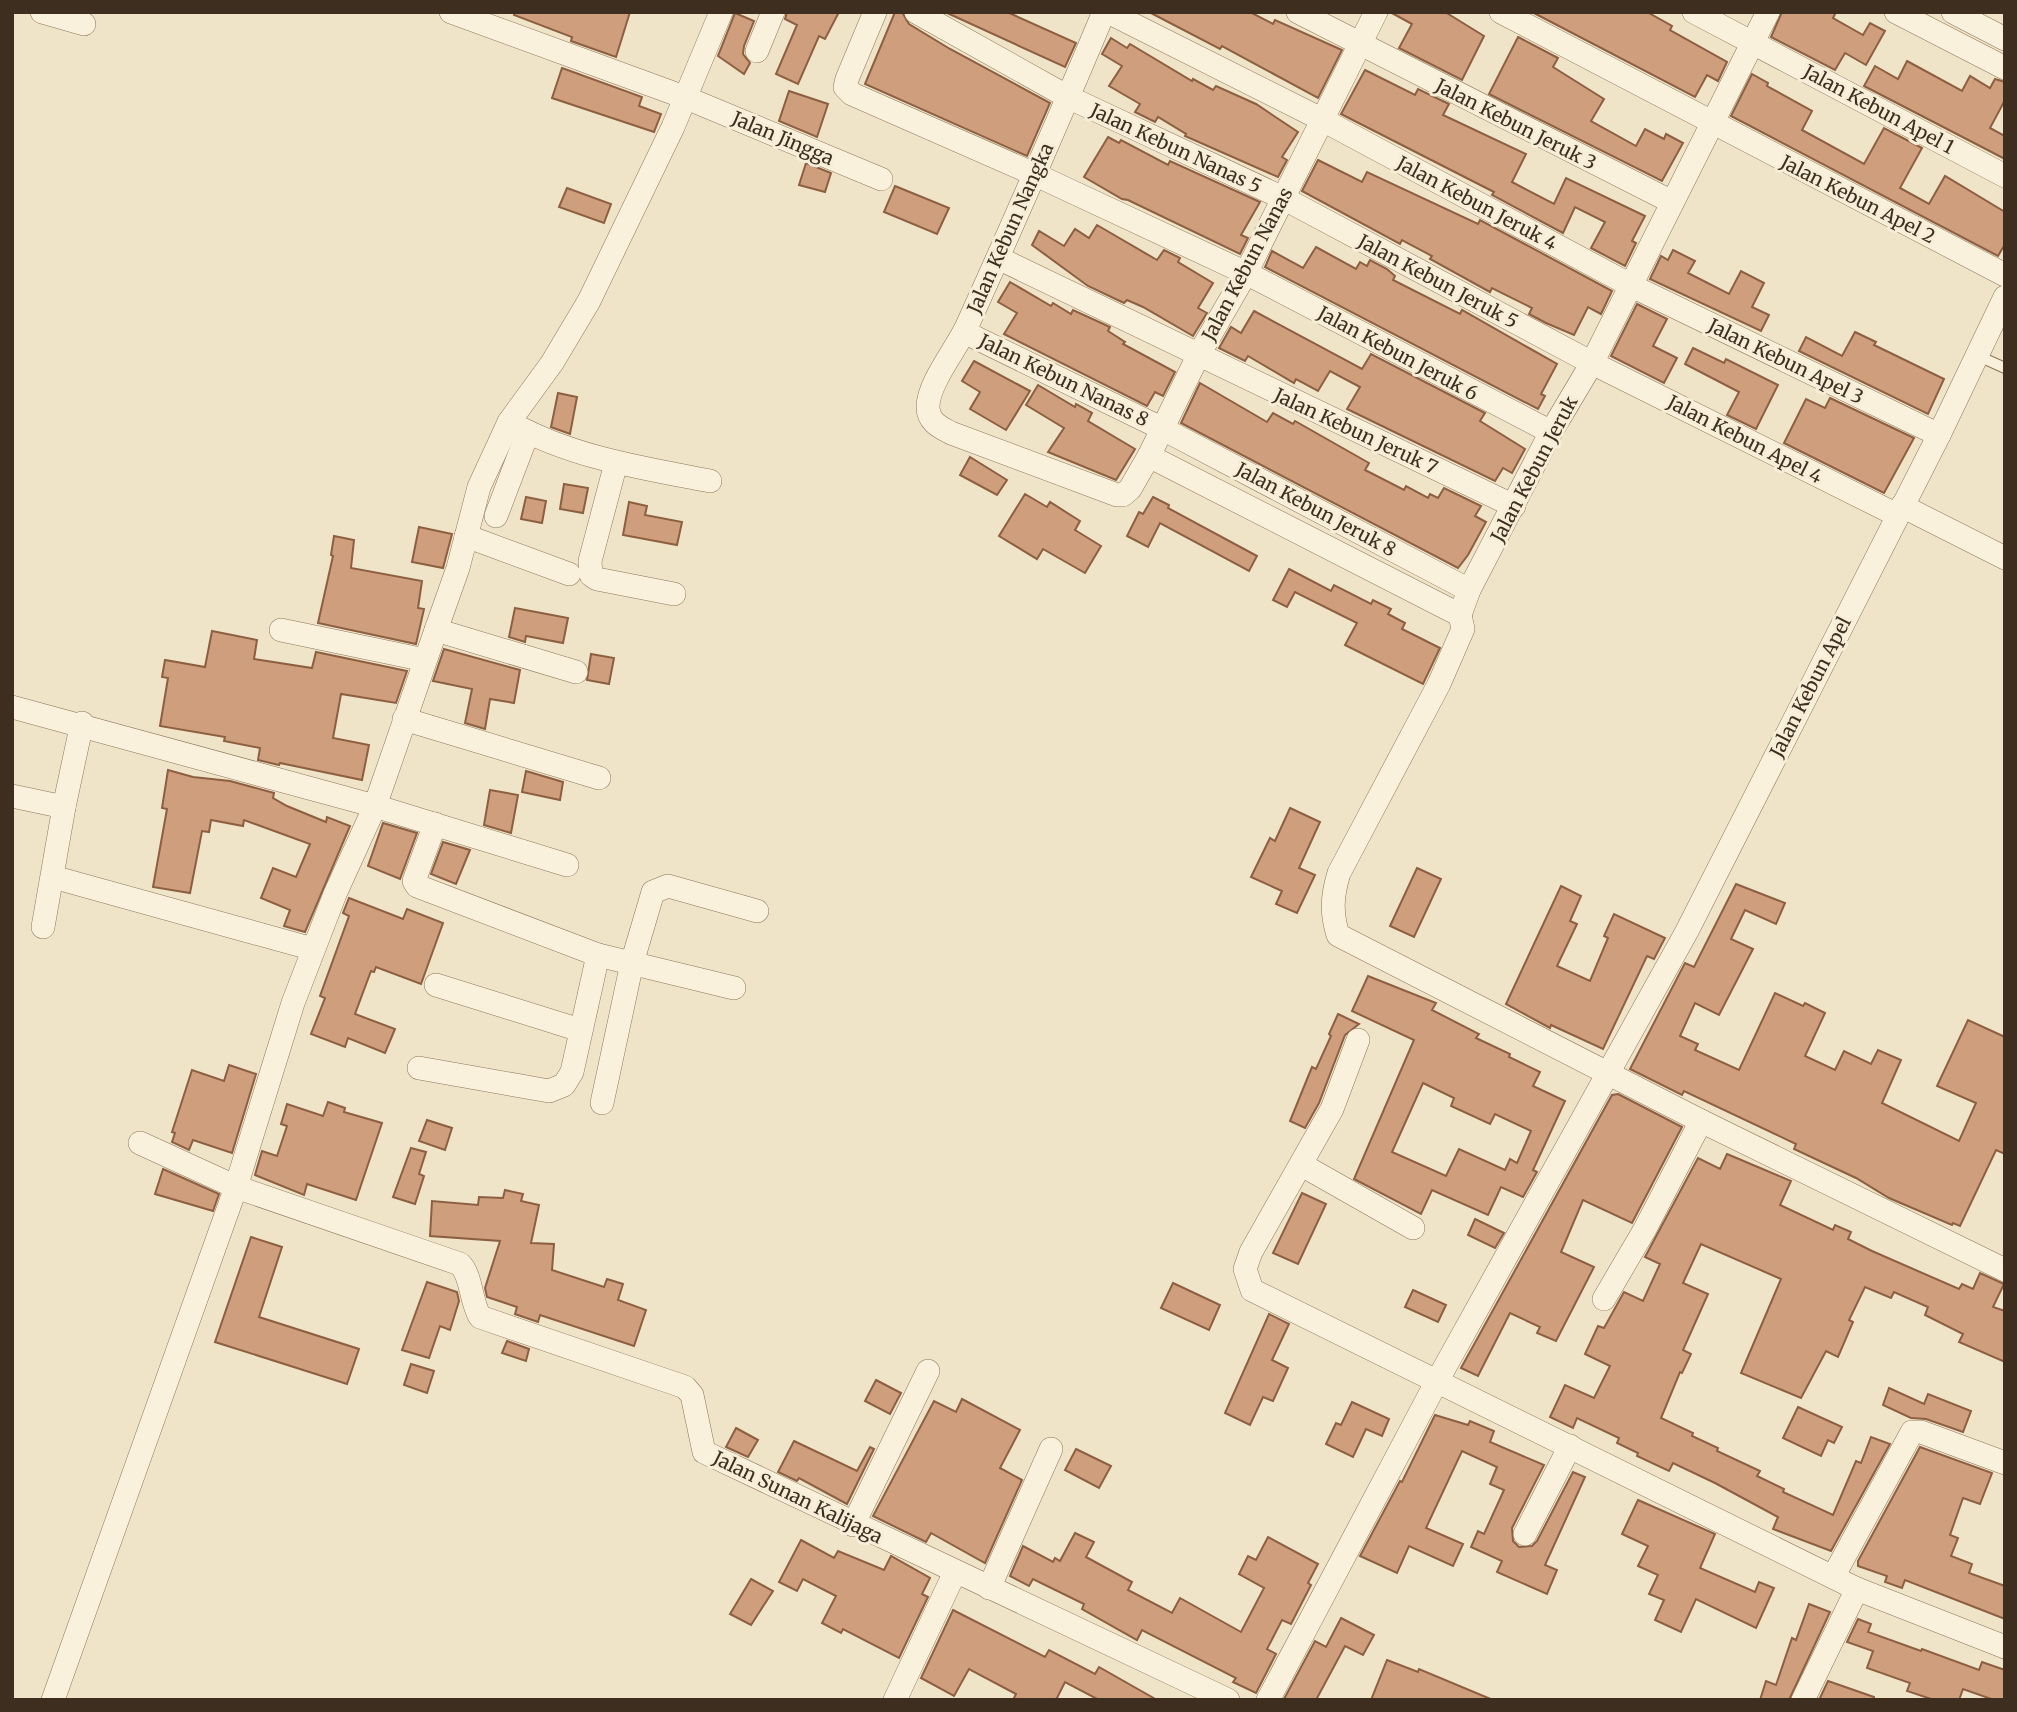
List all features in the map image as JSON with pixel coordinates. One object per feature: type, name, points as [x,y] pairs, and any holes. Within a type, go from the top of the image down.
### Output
[{"type":"street","points":[[42,12],[84,24]]},
{"type":"street","name":"Jalan Jingga","points":[[451,12],[684,97],[881,179]]},
{"type":"street","points":[[53,1700],[236,1187],[293,1003],[313,949],[375,806],[436,630],[479,487],[519,427],[552,363],[589,301],[649,180],[721,12]]},
{"type":"street","points":[[757,51],[773,12]]},
{"type":"street","name":"Jalan Kebun Jeruk 6","points":[[875,12],[847,79],[845,87],[852,94],[1034,174],[1246,273],[1551,432]]},
{"type":"street","name":"Jalan Kebun Nanas 5","points":[[916,12],[1068,97],[1283,198]]},
{"type":"street","name":"Jalan Kebun Nangka","points":[[1105,493],[951,433],[932,422],[928,409],[931,393],[964,332],[998,258],[1106,12]]},
{"type":"street","name":"Jalan Kebun Jeruk 4","points":[[1106,12],[1321,119],[1632,286]]},
{"type":"street","name":"Jalan Kebun Jeruk 3","points":[[1298,12],[1672,202]]},
{"type":"street","name":"Jalan Kebun Nanas","points":[[1105,493],[1123,495],[1130,489],[1149,456],[1198,356],[1246,273],[1376,12]]},
{"type":"street","name":"Jalan Kebun Apel 2","points":[[1501,12],[2005,275]]},
{"type":"street","name":"Jalan Kebun Apel 1","points":[[1694,12],[2005,176]]},
{"type":"street","name":"Jalan Kebun Jeruk","points":[[1609,1074],[1338,935],[1333,916],[1332,895],[1339,873],[1439,684],[1463,629],[1460,615],[1469,590],[1551,432],[1592,363],[1632,286],[1768,12]]},
{"type":"street","points":[[1896,12],[2005,68]]},
{"type":"street","points":[[1953,12],[2005,39]]},
{"type":"street","name":"Jalan Kebun Jeruk 5","points":[[1283,198],[1592,363]]},
{"type":"street","name":"Jalan Kebun Jeruk 7","points":[[998,258],[1514,506]]},
{"type":"street","name":"Jalan Kebun Apel 3","points":[[1632,286],[1939,435]]},
{"type":"street","name":"Jalan Kebun Apel","points":[[1268,1700],[1436,1383],[1687,931],[1939,435],[2005,297]]},
{"type":"street","name":"Jalan Kebun Nanas 8","points":[[964,332],[1163,429]]},
{"type":"street","name":"Jalan Kebun Apel 4","points":[[1592,363],[1899,511],[2005,558]]},
{"type":"street","points":[[519,427],[616,463],[710,481]]},
{"type":"street","points":[[496,516],[519,427]]},
{"type":"street","name":"Jalan Kebun Jeruk 8","points":[[1163,429],[1469,590]]},
{"type":"street","points":[[1149,456],[1460,615]]},
{"type":"street","points":[[616,463],[590,561],[591,575],[597,579],[674,594]]},
{"type":"street","points":[[466,536],[569,575]]},
{"type":"street","points":[[281,630],[425,660]]},
{"type":"street","points":[[436,630],[576,672]]},
{"type":"street","points":[[12,707],[82,723],[375,806],[567,865]]},
{"type":"street","points":[[404,719],[599,778]]},
{"type":"street","points":[[43,927],[82,723]]},
{"type":"street","points":[[12,796],[64,807]]},
{"type":"street","points":[[435,824],[414,881],[417,886],[598,955],[734,988]]},
{"type":"street","points":[[53,877],[313,949]]},
{"type":"street","points":[[602,1103],[632,963],[653,892],[668,886],[757,911]]},
{"type":"street","points":[[419,1069],[549,1091],[564,1085],[572,1072],[598,955]]},
{"type":"street","points":[[436,985],[580,1030]]},
{"type":"street","points":[[1358,1040],[1332,1109],[1251,1252],[1245,1269],[1252,1290],[1857,1589],[2005,1647]]},
{"type":"street","points":[[1609,1074],[2005,1270]]},
{"type":"street","points":[[1604,1299],[1645,1229],[1701,1121]]},
{"type":"street","points":[[140,1143],[236,1187]]},
{"type":"street","points":[[1302,1164],[1413,1228]]},
{"type":"street","name":"Jalan Sunan Kalijaga","points":[[236,1187],[460,1264],[466,1270],[469,1292],[480,1317],[685,1387],[692,1395],[704,1452],[853,1525],[1228,1700]]},
{"type":"street","points":[[853,1525],[928,1371]]},
{"type":"street","points":[[1833,1577],[1912,1432],[1921,1432],[2005,1463]]},
{"type":"street","points":[[1525,1534],[1570,1446]]},
{"type":"street","points":[[989,1588],[1052,1449]]},
{"type":"street","points":[[895,1700],[955,1572]]},
{"type":"street","points":[[1803,1700],[1857,1589]]},
{"type":"lane","points":[[1976,355],[2005,368]]},
{"type":"building","points":[[515,12],[630,12],[616,57],[571,41],[572,37],[514,15]]},
{"type":"building","points":[[787,12],[839,12],[825,39],[819,36],[798,84],[776,74],[797,25],[785,19]]},
{"type":"building","points":[[895,12],[902,12],[909,24],[950,49],[1050,103],[1027,156],[865,84]]},
{"type":"building","points":[[945,12],[1007,12],[1076,43],[1065,67]]},
{"type":"building","points":[[1149,12],[1250,12],[1273,24],[1275,20],[1342,50],[1318,98],[1222,46],[1220,49]]},
{"type":"building","points":[[1390,12],[1445,12],[1484,36],[1462,80],[1399,48],[1412,24]]},
{"type":"building","points":[[1532,12],[1647,12],[1672,26],[1670,30],[1727,62],[1718,81],[1707,75],[1695,97]]},
{"type":"building","points":[[1782,12],[1836,12],[1833,18],[1863,35],[1870,23],[1885,31],[1866,65],[1845,53],[1835,70],[1771,37]]},
{"type":"building","points":[[735,13],[754,21],[744,46],[743,54],[750,63],[744,74],[718,56]]},
{"type":"building","points":[[1518,37],[1558,58],[1553,67],[1604,99],[1591,121],[1636,146],[1645,129],[1664,139],[1666,134],[1683,143],[1662,181],[1489,94]]},
{"type":"building","points":[[1111,38],[1127,48],[1130,44],[1192,81],[1193,79],[1213,90],[1216,86],[1256,104],[1298,132],[1282,157],[1287,160],[1278,177],[1185,136],[1186,134],[1158,117],[1155,122],[1135,112],[1140,104],[1109,86],[1122,66],[1102,54]]},
{"type":"building","points":[[1907,61],[1962,91],[1970,76],[1990,88],[1995,79],[2005,82],[2005,100],[1990,128],[2005,136],[2005,159],[1864,86],[1875,66],[1898,79]]},
{"type":"building","points":[[562,68],[642,97],[639,106],[661,114],[654,132],[552,98]]},
{"type":"building","points":[[1365,70],[1415,95],[1418,89],[1449,104],[1443,115],[1526,154],[1512,182],[1554,204],[1566,178],[1645,216],[1632,241],[1636,243],[1625,266],[1591,248],[1605,222],[1575,207],[1563,233],[1492,195],[1494,192],[1341,114]]},
{"type":"building","points":[[1752,74],[1768,83],[1767,86],[1812,111],[1802,130],[1864,164],[1884,128],[1922,148],[1900,188],[1929,204],[1945,176],[2005,212],[2005,244],[1998,256],[1731,116]]},
{"type":"building","points":[[789,91],[828,104],[817,137],[779,121]]},
{"type":"building","points":[[1108,137],[1119,143],[1121,140],[1168,165],[1170,161],[1260,202],[1241,235],[1248,238],[1240,254],[1122,199],[1084,177]]},
{"type":"building","points":[[1318,160],[1362,182],[1367,172],[1478,224],[1480,220],[1612,291],[1601,314],[1588,307],[1574,335],[1529,314],[1532,308],[1492,288],[1490,292],[1430,259],[1432,256],[1402,240],[1400,244],[1302,191]]},
{"type":"building","points":[[806,163],[831,173],[825,192],[799,185]]},
{"type":"building","points":[[895,186],[949,208],[937,234],[884,212]]},
{"type":"building","points":[[567,188],[611,204],[604,223],[559,207]]},
{"type":"building","points":[[1097,225],[1157,260],[1164,250],[1180,258],[1178,262],[1213,283],[1198,308],[1207,313],[1193,336],[1143,307],[1127,300],[1124,303],[1088,286],[1032,245],[1039,231],[1064,246],[1075,229],[1089,238]]},
{"type":"building","points":[[1316,247],[1356,269],[1360,262],[1367,266],[1370,260],[1387,269],[1395,276],[1393,280],[1460,314],[1462,310],[1557,364],[1541,394],[1545,396],[1538,409],[1265,267],[1272,251],[1303,268]]},
{"type":"building","points":[[1673,250],[1695,261],[1688,273],[1729,294],[1741,271],[1764,283],[1752,307],[1769,315],[1761,331],[1650,279],[1661,256],[1668,260]]},
{"type":"building","points":[[1010,282],[1051,306],[1053,303],[1071,314],[1073,310],[1110,327],[1108,331],[1125,342],[1123,344],[1175,372],[1163,396],[1155,392],[1147,406],[1004,334],[1017,313],[998,302]]},
{"type":"building","points":[[1637,304],[1667,319],[1653,346],[1677,358],[1664,383],[1611,356]]},
{"type":"building","points":[[1254,311],[1362,369],[1371,354],[1485,413],[1480,421],[1525,449],[1512,473],[1503,468],[1495,481],[1347,409],[1360,387],[1330,371],[1318,391],[1296,379],[1294,383],[1248,356],[1245,361],[1219,348],[1231,327],[1241,333]]},
{"type":"building","points":[[1855,332],[1876,342],[1874,345],[1944,379],[1928,414],[1799,351],[1806,337],[1842,356]]},
{"type":"building","points":[[1693,348],[1724,363],[1726,359],[1778,385],[1756,429],[1727,415],[1739,392],[1685,364]]},
{"type":"building","points":[[974,361],[1030,391],[1006,430],[970,409],[980,392],[962,381]]},
{"type":"building","points":[[1200,383],[1267,422],[1273,413],[1293,424],[1295,421],[1369,463],[1365,470],[1404,490],[1406,486],[1428,498],[1430,494],[1438,498],[1444,488],[1481,506],[1475,516],[1486,522],[1468,555],[1458,568],[1181,423]]},
{"type":"building","points":[[1038,385],[1075,407],[1076,404],[1092,413],[1088,421],[1135,449],[1116,480],[1048,452],[1064,428],[1026,405]]},
{"type":"building","points":[[558,393],[577,397],[570,434],[551,427]]},
{"type":"building","points":[[1830,398],[1914,438],[1884,493],[1784,443],[1806,399],[1825,408]]},
{"type":"building","points":[[970,457],[1007,480],[997,495],[960,475]]},
{"type":"building","points":[[564,484],[588,488],[583,513],[560,509]]},
{"type":"building","points":[[1025,494],[1047,507],[1050,502],[1080,521],[1075,530],[1101,546],[1085,573],[1043,549],[1037,559],[999,536]]},
{"type":"building","points":[[526,497],[546,501],[542,523],[521,519]]},
{"type":"building","points":[[1153,497],[1169,505],[1168,508],[1257,556],[1249,571],[1160,523],[1148,547],[1127,536],[1139,512],[1143,514]]},
{"type":"building","points":[[629,502],[647,506],[645,515],[682,522],[677,545],[623,535]]},
{"type":"building","points":[[419,527],[452,534],[443,568],[412,562]]},
{"type":"building","points":[[334,536],[354,540],[351,568],[422,581],[418,608],[424,609],[416,644],[318,623],[333,556]]},
{"type":"building","points":[[1289,569],[1331,591],[1334,585],[1371,604],[1373,600],[1391,609],[1388,614],[1405,623],[1402,629],[1440,648],[1423,684],[1345,645],[1357,623],[1295,592],[1287,607],[1273,600]]},
{"type":"building","points":[[515,608],[568,618],[563,643],[526,636],[525,642],[509,637]]},
{"type":"building","points":[[212,631],[257,640],[254,659],[312,668],[316,652],[407,671],[396,703],[341,694],[333,738],[369,745],[362,780],[258,760],[260,748],[224,741],[225,737],[160,726],[168,678],[162,677],[165,660],[205,667]]},
{"type":"building","points":[[444,649],[520,670],[514,703],[490,699],[485,729],[465,723],[472,689],[433,681]]},
{"type":"building","points":[[591,654],[614,658],[609,684],[587,680]]},
{"type":"building","points":[[168,770],[193,777],[230,781],[274,793],[273,798],[287,806],[326,822],[327,817],[350,826],[305,932],[284,926],[290,910],[261,898],[273,868],[296,877],[310,844],[244,820],[243,826],[211,820],[209,832],[202,831],[190,893],[153,887],[167,809],[162,808]]},
{"type":"building","points":[[526,771],[563,782],[560,800],[522,792]]},
{"type":"building","points":[[490,790],[518,795],[511,833],[484,825]]},
{"type":"building","points":[[1290,808],[1320,822],[1299,868],[1315,875],[1297,913],[1276,904],[1282,891],[1251,877],[1270,838],[1275,841]]},
{"type":"building","points":[[383,823],[417,833],[400,879],[368,866]]},
{"type":"building","points":[[443,842],[470,850],[456,884],[431,874]]},
{"type":"building","points":[[1417,868],[1441,879],[1414,937],[1390,926]]},
{"type":"building","points":[[1736,884],[1785,903],[1776,924],[1745,910],[1731,939],[1753,949],[1719,1015],[1695,1003],[1680,1036],[1698,1044],[1695,1050],[1739,1070],[1775,993],[1803,1006],[1805,1003],[1825,1013],[1805,1056],[1835,1070],[1844,1051],[1871,1064],[1878,1050],[1901,1060],[1882,1103],[1959,1141],[1976,1103],[1937,1086],[1968,1020],[2005,1037],[2005,1154],[1996,1150],[1960,1226],[1889,1198],[1856,1178],[1794,1149],[1796,1144],[1684,1091],[1682,1095],[1630,1069],[1685,963],[1694,967]]},
{"type":"building","points":[[1561,886],[1581,896],[1570,921],[1577,924],[1557,966],[1590,981],[1608,938],[1604,936],[1614,914],[1665,938],[1654,959],[1647,956],[1603,1049],[1551,1025],[1550,1028],[1506,1004]]},
{"type":"building","points":[[349,898],[403,919],[407,909],[443,923],[421,984],[376,967],[374,972],[371,971],[355,1014],[395,1029],[385,1053],[348,1038],[345,1047],[311,1034],[325,998],[320,996],[349,916],[343,913]]},
{"type":"building","points":[[1368,976],[1436,1003],[1432,1010],[1479,1034],[1476,1038],[1540,1072],[1533,1086],[1565,1101],[1533,1170],[1537,1172],[1523,1197],[1501,1187],[1488,1215],[1432,1190],[1421,1214],[1354,1179],[1414,1040],[1352,1011]],"holes":[[[1423,1083],[1454,1098],[1451,1106],[1490,1124],[1495,1114],[1531,1131],[1517,1163],[1510,1159],[1505,1170],[1459,1149],[1446,1176],[1392,1152]]]},
{"type":"building","points":[[1338,1014],[1359,1024],[1345,1035],[1319,1103],[1305,1128],[1290,1121],[1312,1067],[1316,1069],[1331,1036],[1329,1034]]},
{"type":"building","points":[[229,1065],[256,1074],[232,1153],[193,1140],[189,1150],[172,1142],[175,1133],[172,1132],[192,1070],[224,1081]]},
{"type":"building","points":[[1618,1094],[1682,1127],[1632,1223],[1583,1200],[1561,1252],[1594,1267],[1556,1341],[1537,1333],[1540,1327],[1510,1313],[1478,1376],[1461,1368],[1612,1095]]},
{"type":"building","points":[[328,1102],[345,1108],[344,1112],[382,1123],[356,1200],[307,1184],[304,1195],[255,1175],[262,1151],[277,1156],[287,1126],[281,1124],[287,1104],[323,1116]]},
{"type":"building","points":[[427,1120],[452,1128],[445,1150],[419,1141]]},
{"type":"building","points":[[411,1148],[426,1152],[419,1174],[424,1176],[415,1204],[393,1197]]},
{"type":"building","points":[[1727,1154],[1791,1181],[1780,1205],[1833,1230],[1835,1225],[1851,1232],[1848,1239],[1872,1251],[1959,1289],[1962,1284],[1973,1289],[1980,1273],[2004,1284],[1993,1307],[2005,1311],[2005,1362],[1959,1342],[1963,1334],[1925,1315],[1928,1307],[1894,1292],[1891,1298],[1865,1287],[1849,1320],[1853,1322],[1838,1357],[1826,1351],[1801,1398],[1741,1373],[1781,1279],[1701,1244],[1683,1283],[1708,1294],[1683,1350],[1691,1354],[1682,1373],[1680,1372],[1661,1418],[1693,1433],[1692,1436],[1718,1448],[1717,1451],[1760,1471],[1757,1476],[1784,1489],[1783,1492],[1833,1515],[1856,1461],[1861,1463],[1871,1437],[1890,1444],[1831,1551],[1773,1529],[1778,1517],[1715,1483],[1673,1463],[1669,1471],[1637,1456],[1638,1453],[1617,1443],[1619,1438],[1577,1418],[1573,1428],[1550,1417],[1565,1385],[1594,1398],[1610,1366],[1585,1354],[1598,1326],[1604,1328],[1624,1292],[1643,1301],[1660,1264],[1645,1257],[1698,1158],[1720,1169]]},
{"type":"building","points":[[163,1169],[219,1194],[213,1211],[155,1194]]},
{"type":"building","points":[[505,1190],[523,1194],[521,1201],[539,1205],[531,1243],[554,1244],[552,1270],[604,1287],[607,1279],[623,1284],[618,1300],[646,1310],[634,1346],[540,1315],[538,1322],[515,1314],[517,1307],[487,1297],[485,1288],[500,1241],[430,1236],[432,1201],[478,1205],[479,1197],[503,1198]]},
{"type":"building","points":[[1302,1193],[1326,1204],[1298,1264],[1273,1253]]},
{"type":"building","points":[[1475,1219],[1504,1233],[1495,1248],[1468,1235]]},
{"type":"building","points":[[251,1237],[282,1247],[259,1317],[359,1349],[347,1384],[215,1342]]},
{"type":"building","points":[[427,1282],[457,1292],[459,1301],[450,1330],[440,1326],[429,1358],[402,1350]]},
{"type":"building","points":[[1173,1283],[1220,1305],[1209,1330],[1161,1308]]},
{"type":"building","points":[[1413,1290],[1446,1305],[1438,1322],[1405,1307]]},
{"type":"building","points":[[1269,1314],[1289,1324],[1272,1360],[1288,1368],[1273,1401],[1263,1397],[1250,1425],[1225,1413]]},
{"type":"building","points":[[507,1341],[529,1349],[526,1361],[502,1353]]},
{"type":"building","points":[[411,1364],[434,1371],[427,1393],[404,1385]]},
{"type":"building","points":[[876,1380],[901,1393],[890,1414],[865,1401]]},
{"type":"building","points":[[1889,1388],[1924,1404],[1928,1394],[1971,1411],[1963,1432],[1926,1419],[1911,1418],[1883,1405]]},
{"type":"building","points":[[962,1399],[1020,1430],[1000,1468],[1022,1480],[985,1563],[931,1533],[926,1542],[873,1516],[934,1401],[956,1412]]},
{"type":"building","points":[[1352,1402],[1389,1419],[1382,1436],[1366,1429],[1353,1457],[1326,1444],[1336,1423],[1341,1425]]},
{"type":"building","points":[[1798,1407],[1842,1427],[1834,1443],[1828,1440],[1821,1456],[1783,1438]]},
{"type":"building","points":[[1435,1415],[1468,1425],[1470,1421],[1494,1431],[1490,1442],[1544,1465],[1512,1528],[1513,1541],[1519,1547],[1532,1546],[1537,1541],[1573,1472],[1585,1477],[1545,1565],[1557,1570],[1547,1594],[1497,1572],[1502,1561],[1471,1547],[1478,1531],[1484,1534],[1504,1490],[1490,1484],[1497,1467],[1462,1451],[1426,1528],[1463,1544],[1453,1566],[1409,1546],[1397,1573],[1360,1556],[1400,1481],[1402,1482]]},
{"type":"building","points":[[736,1428],[758,1440],[748,1457],[726,1447]]},
{"type":"building","points":[[794,1441],[857,1471],[870,1447],[874,1449],[847,1504],[799,1478],[797,1481],[778,1472]]},
{"type":"building","points":[[1920,1447],[1992,1473],[1980,1504],[1963,1498],[1950,1535],[1958,1538],[1951,1556],[1972,1564],[1969,1573],[2005,1586],[2005,1619],[1905,1580],[1902,1588],[1885,1582],[1887,1576],[1858,1566],[1858,1561]]},
{"type":"building","points":[[1076,1449],[1111,1466],[1099,1488],[1065,1470]]},
{"type":"building","points":[[1638,1500],[1715,1534],[1700,1568],[1755,1592],[1759,1582],[1774,1588],[1756,1628],[1696,1599],[1681,1632],[1655,1620],[1664,1600],[1649,1594],[1658,1575],[1638,1566],[1648,1546],[1622,1534]]},
{"type":"building","points":[[1075,1533],[1094,1542],[1086,1557],[1132,1582],[1128,1590],[1172,1613],[1180,1598],[1241,1632],[1264,1588],[1239,1574],[1248,1556],[1256,1560],[1268,1537],[1318,1564],[1308,1583],[1311,1585],[1291,1624],[1282,1620],[1267,1649],[1276,1654],[1256,1693],[1233,1682],[1236,1678],[1142,1630],[1137,1640],[1082,1609],[1084,1604],[1033,1579],[1029,1586],[1010,1576],[1023,1546],[1053,1562],[1055,1558],[1060,1561]]},
{"type":"building","points":[[801,1540],[834,1558],[838,1551],[884,1570],[891,1556],[930,1578],[922,1594],[928,1597],[899,1658],[843,1629],[841,1633],[822,1623],[836,1596],[803,1579],[797,1591],[779,1582]]},
{"type":"building","points":[[751,1579],[773,1591],[751,1625],[730,1614]]},
{"type":"building","points":[[1809,1604],[1830,1612],[1789,1700],[1760,1700],[1766,1681],[1776,1685],[1792,1638],[1796,1640]]},
{"type":"building","points":[[953,1610],[1045,1657],[1049,1650],[1095,1674],[1099,1667],[1157,1700],[1099,1700],[1065,1682],[1056,1700],[1013,1700],[1016,1694],[969,1669],[954,1696],[921,1678]]},
{"type":"building","points":[[1341,1618],[1374,1635],[1363,1655],[1345,1646],[1316,1700],[1284,1699],[1315,1641],[1326,1647]]},
{"type":"building","points":[[1858,1619],[1871,1624],[1868,1632],[1921,1651],[1922,1649],[1979,1670],[1982,1662],[2005,1670],[2005,1700],[1994,1700],[1963,1689],[1959,1700],[1934,1700],[1907,1691],[1910,1683],[1867,1668],[1873,1651],[1847,1642]]},
{"type":"building","points":[[1387,1660],[1418,1672],[1419,1669],[1493,1700],[1371,1700]]},
{"type":"building","points":[[1828,1681],[1874,1697],[1874,1700],[1819,1700]]}]
